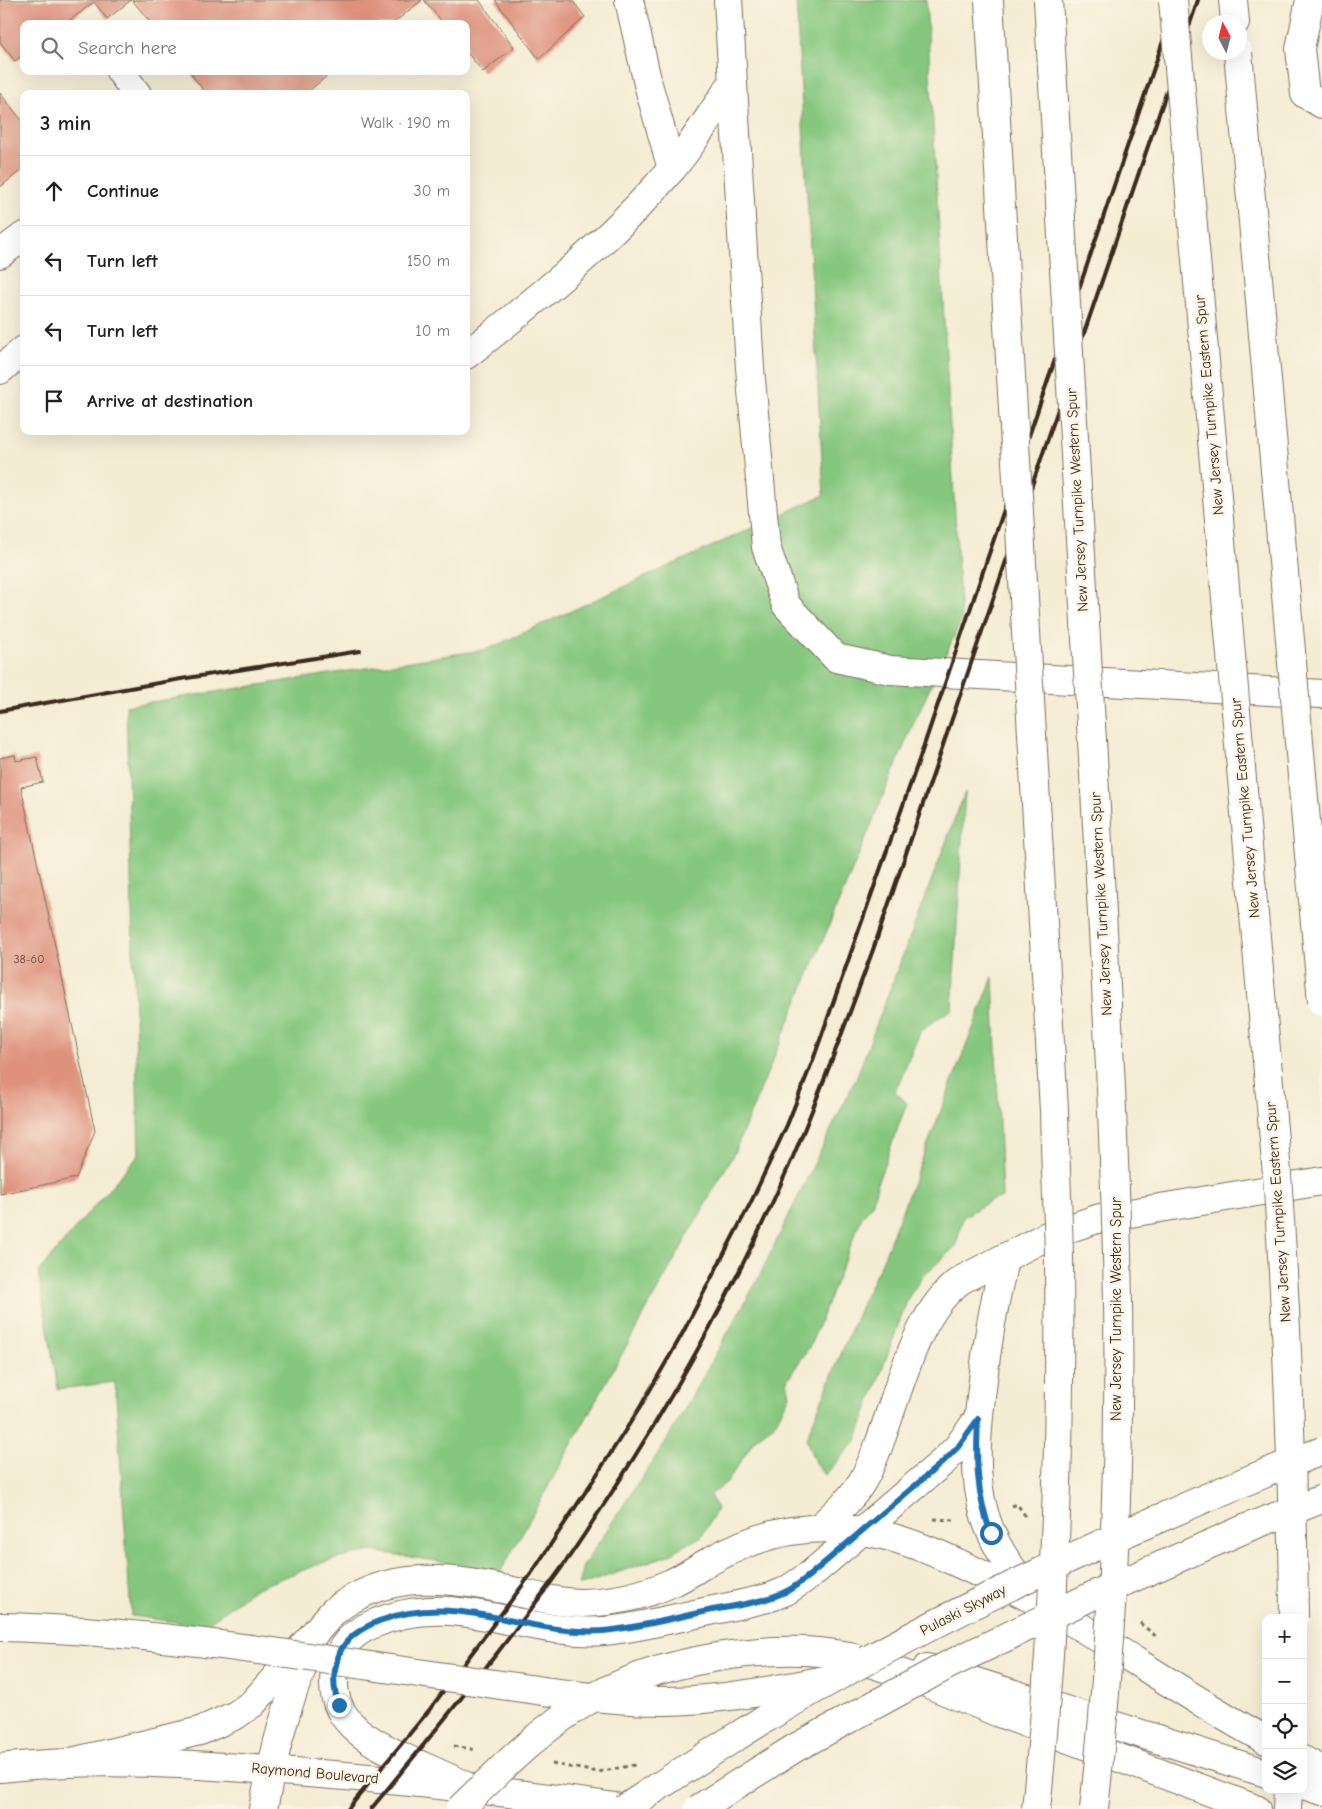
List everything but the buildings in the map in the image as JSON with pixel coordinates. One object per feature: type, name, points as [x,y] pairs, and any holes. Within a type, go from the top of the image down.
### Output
[{"type":"main road","points":[[629,0],[648,84],[672,169]]},
{"type":"main road","points":[[728,0],[750,368],[766,547],[786,604],[836,658],[890,670],[1322,694]]},
{"type":"main road","points":[[989,0],[1054,1101],[1059,1257],[1055,1532],[1046,1697],[1036,1809]]},
{"type":"main road","name":"New Jersey Turnpike Western Spur","points":[[1048,0],[1105,968],[1118,1257],[1118,1394],[1114,1552],[1106,1696],[1094,1809]]},
{"type":"main road","name":"New Jersey Turnpike Eastern Spur","points":[[1173,0],[1277,1174],[1292,1443],[1294,1614]]},
{"type":"main road","points":[[1233,0],[1234,15]]},
{"type":"main road","points":[[1310,0],[1300,49],[1305,94],[1322,104]]},
{"type":"main road","points":[[1239,60],[1322,1002]]},
{"type":"main road","points":[[123,75],[134,90]]},
{"type":"main road","points":[[470,352],[548,291],[645,200],[672,169],[732,84]]},
{"type":"main road","points":[[0,254],[20,239]]},
{"type":"main road","points":[[0,370],[20,353]]},
{"type":"main road","points":[[819,1528],[847,1502],[864,1479],[922,1329],[939,1300],[949,1288],[1049,1235],[1100,1218],[1322,1181]]},
{"type":"main road","points":[[1005,1257],[991,1318],[978,1419],[977,1476],[985,1516],[991,1533],[1005,1561],[1038,1602]]},
{"type":"main road","points":[[978,1419],[958,1447],[944,1461],[810,1575],[786,1591],[756,1601],[605,1631],[567,1630],[467,1611],[431,1610],[394,1616],[351,1636],[338,1657],[334,1682],[335,1694],[344,1716],[353,1727],[382,1748],[465,1798],[568,1713],[585,1702],[629,1682],[700,1660],[756,1652],[805,1650],[827,1652],[842,1667],[877,1664],[999,1714],[1256,1809]]},
{"type":"main road","name":"Pulaski Skyway","points":[[624,1809],[842,1667],[1086,1550],[1206,1498],[1322,1451]]},
{"type":"main road","points":[[698,1809],[795,1748],[948,1665],[1103,1591],[1249,1527],[1322,1499]]},
{"type":"main road","points":[[67,1763],[178,1738],[219,1724],[236,1715],[253,1703],[333,1612],[346,1601],[362,1592],[392,1583],[420,1580],[450,1580],[470,1582],[557,1601],[574,1603],[609,1601],[639,1595],[665,1586],[727,1551],[747,1542],[772,1535],[819,1528],[863,1531],[910,1542],[929,1549],[1038,1602],[1262,1738]]},
{"type":"main road","points":[[263,1809],[280,1729],[302,1668],[324,1623]]},
{"type":"main road","points":[[0,1627],[95,1631],[188,1641],[531,1689],[622,1699],[666,1701],[704,1700],[750,1694],[842,1667],[881,1659],[960,1677],[1262,1772]]},
{"type":"main road","points":[[1307,1762],[1322,1770]]},
{"type":"main road","name":"Raymond Boulevard","points":[[0,1768],[67,1763],[180,1764],[270,1769],[465,1798],[629,1809]]},
{"type":"main road","points":[[1307,1786],[1322,1791]]},
{"type":"main road","points":[[1288,1794],[1288,1809]]},
{"type":"green space","points":[[796,0],[926,0],[961,621],[912,727],[734,1153],[501,1571],[371,1551],[327,1561],[256,1588],[204,1626],[131,1616],[115,1382],[58,1389],[38,1272],[139,1154],[126,706],[488,649],[824,495]]},
{"type":"green space","points":[[965,792],[952,1009],[921,1030],[895,1092],[907,1103],[878,1181],[872,1205],[862,1217],[810,1346],[787,1380],[790,1395],[774,1425],[756,1438],[727,1482],[710,1495],[717,1509],[702,1536],[668,1555],[578,1585],[583,1566],[667,1440],[757,1281],[857,1076]]},
{"type":"green space","points":[[993,977],[1002,1197],[990,1201],[963,1217],[956,1246],[923,1276],[908,1298],[856,1441],[825,1475],[816,1465],[806,1439],[862,1303],[882,1262]]},
{"type":"railway","points":[[348,1809],[430,1709],[531,1574],[639,1409],[680,1338],[751,1202],[787,1125],[813,1060],[920,757],[1177,0]]},
{"type":"railway","points":[[371,1809],[498,1652],[582,1538],[675,1390],[725,1299],[771,1206],[814,1106],[874,947],[1198,0]]},
{"type":"railway","points":[[0,711],[181,679],[360,651]]},
{"type":"route","points":[[339,1705],[335,1694],[335,1670],[338,1657],[344,1646],[351,1636],[375,1623],[394,1616],[431,1610],[467,1611],[550,1628],[605,1631],[756,1601],[786,1591],[810,1575],[944,1461],[958,1447],[978,1419],[977,1476],[980,1497],[991,1533]]}]
